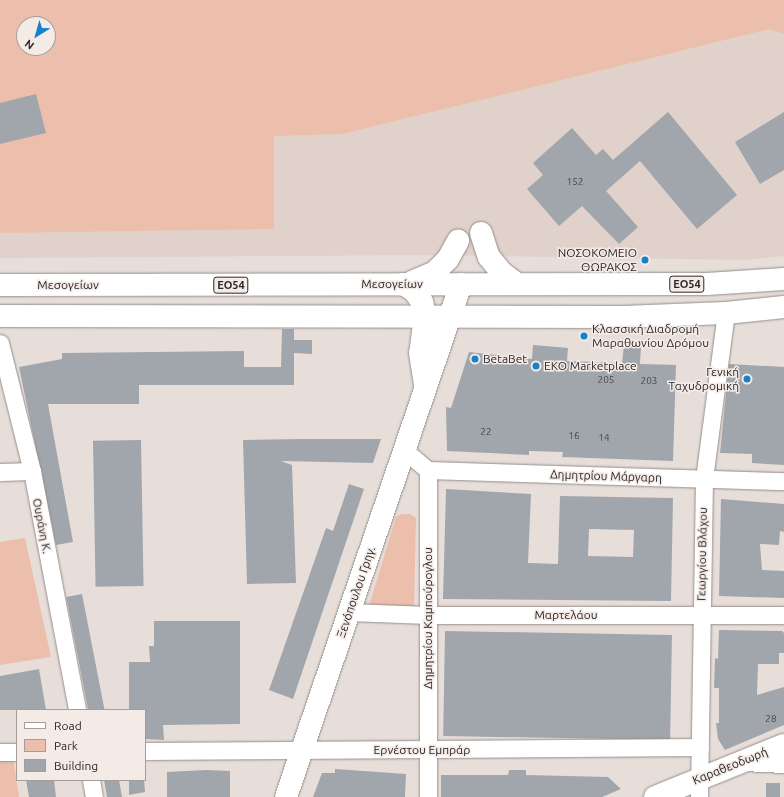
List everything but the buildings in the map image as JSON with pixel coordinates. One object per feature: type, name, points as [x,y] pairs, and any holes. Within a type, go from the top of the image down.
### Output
[{"type":"main road","points":[[481,233],[489,257],[502,272],[517,284]]},
{"type":"main road","points":[[403,284],[435,272],[448,259],[458,241]]},
{"type":"main road","name":"Μεσογείων","points":[[0,285],[707,284],[784,279]]},
{"type":"main road","name":"Ξενόπουλου Γρηγ.","points":[[403,284],[414,291],[422,302],[425,316],[420,353],[426,387]]},
{"type":"main road","name":"Ξενόπουλου Γρηγ.","points":[[286,797],[461,284]]},
{"type":"main road","points":[[0,316],[450,315],[623,317],[726,313],[784,307]]},
{"type":"main road","points":[[726,313],[784,319]]},
{"type":"main road","name":"Καραθεοδωρή","points":[[655,797],[699,788],[740,762],[784,745]]},
{"type":"street","name":"Γεωργίου Βλάχου","points":[[699,788],[704,479],[726,313]]},
{"type":"street","name":"Ουράνη Κ.","points":[[0,343],[32,471],[77,709]]},
{"type":"street","points":[[404,450],[428,470]]},
{"type":"street","name":"Δημητρίου Μάργαρη","points":[[428,470],[784,481]]},
{"type":"street","name":"Δημητρίου Καμπούρογλου","points":[[428,470],[428,797]]},
{"type":"street","points":[[0,472],[32,471]]},
{"type":"street","name":"Μαρτελάου","points":[[349,612],[428,615],[784,615]]},
{"type":"street","name":"Ερνέστου Εμπράρ","points":[[146,751],[700,747]]},
{"type":"street","points":[[0,752],[16,752]]},
{"type":"street","points":[[740,762],[784,764]]},
{"type":"street","points":[[91,781],[94,797]]},
{"type":"shaded area","points":[[0,0],[784,0],[784,256],[744,260],[433,255],[0,258]]},
{"type":"green space","points":[[0,0],[784,0],[784,34],[769,29],[342,134],[274,136],[274,229],[0,233]]},
{"type":"green space","points":[[402,514],[410,514],[416,518],[414,608],[369,606],[396,517]]},
{"type":"green space","points":[[25,538],[51,657],[0,665],[0,542]]},
{"type":"green space","points":[[0,757],[13,757],[19,797],[0,797]]},
{"type":"place","name":"ΝΟΣΟΚΟΜΕΙΟ ΘΩΡΑΚΟΣ","points":[[645,260]]},
{"type":"place","name":"Κλασσική Διαδρομή Μαραθωνίου Δρόμου","points":[[584,336]]},
{"type":"place","name":"BetaBet","points":[[475,359]]},
{"type":"place","name":"EKO Marketplace","points":[[536,366]]},
{"type":"place","name":"Γενική Ταχυδρομική","points":[[747,379]]}]
